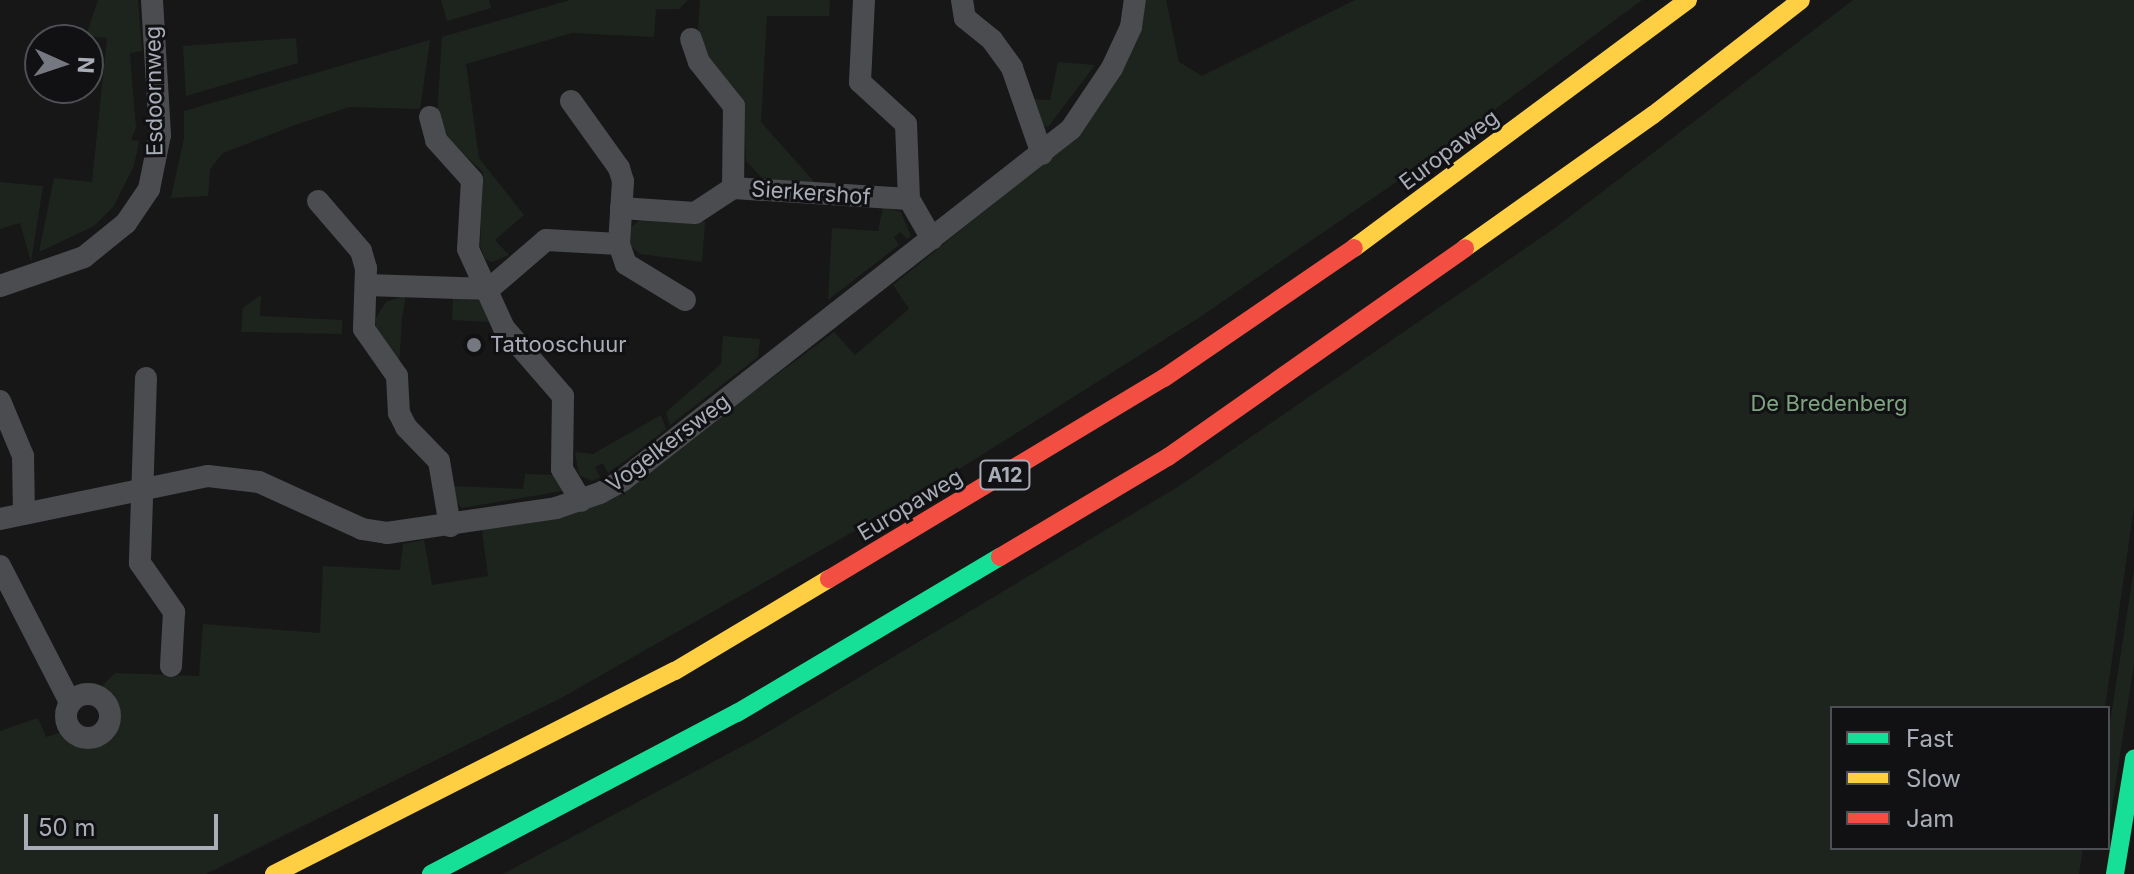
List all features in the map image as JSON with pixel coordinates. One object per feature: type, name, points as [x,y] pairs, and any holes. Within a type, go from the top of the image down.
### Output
[{"type":"main road","name":"Europaweg","points":[[274,874],[688,663],[1164,378],[1424,200],[1688,0]]},
{"type":"main road","points":[[431,874],[737,713],[1168,457],[1641,124],[1801,0]]},
{"type":"main road","points":[[2115,874],[2134,759]]},
{"type":"street","name":"Esdoornweg","points":[[0,286],[84,257],[126,223],[149,189],[160,135],[152,0]]},
{"type":"street","points":[[864,0],[860,82],[906,124],[909,199],[932,239]]},
{"type":"street","points":[[962,0],[965,18],[992,40],[1012,68],[1042,154]]},
{"type":"street","name":"Vogelkersweg","points":[[0,519],[142,486],[231,476],[259,482],[362,529],[409,533],[581,501],[623,480],[1042,154],[1088,107],[1127,37],[1135,0]]},
{"type":"street","name":"Sierkershof","points":[[691,39],[699,62],[734,106],[733,188],[909,199]]},
{"type":"street","points":[[571,101],[619,168],[619,244],[626,264],[685,300]]},
{"type":"street","points":[[430,117],[436,140],[472,180],[468,249],[489,289],[504,328],[563,396],[562,469],[581,501]]},
{"type":"street","points":[[621,208],[695,213],[733,188]]},
{"type":"street","points":[[318,201],[361,251],[366,285],[364,329],[397,376],[399,413],[406,427],[439,461],[450,526]]},
{"type":"street","points":[[366,285],[489,289],[546,240],[619,244]]},
{"type":"street","points":[[146,378],[140,563],[174,612],[171,666]]},
{"type":"street","points":[[0,401],[23,456],[24,512]]},
{"type":"street","points":[[0,566],[70,702]]},
{"type":"green space","points":[[98,0],[138,0],[142,51],[130,53],[136,128],[131,140],[139,141],[134,166],[113,207],[94,226],[39,252],[54,178],[92,182],[100,104],[104,104],[107,38],[104,38],[104,24],[90,24]]},
{"type":"green space","points":[[441,0],[489,0],[491,8],[447,21]]},
{"type":"green space","points":[[570,0],[688,0],[679,9],[656,9],[654,37],[572,33],[466,64],[479,158],[524,215],[495,240],[509,255],[492,262],[485,259],[480,246],[483,172],[445,137],[437,116],[442,37]]},
{"type":"green space","points":[[700,0],[830,0],[829,16],[767,16],[761,122],[817,185],[762,178],[746,161],[744,103],[706,56],[698,32]]},
{"type":"green space","points":[[1144,0],[1166,0],[1179,62],[1202,76],[1355,0],[1642,0],[1405,176],[1200,317],[923,492],[561,698],[206,874],[0,874],[0,731],[38,718],[46,737],[63,732],[86,745],[107,737],[116,727],[119,713],[102,686],[115,673],[199,676],[203,624],[320,633],[323,566],[400,570],[403,544],[424,540],[432,585],[488,576],[482,530],[558,517],[725,413],[834,332],[855,355],[909,309],[893,285],[1077,136]]},
{"type":"green space","name":"De Bredenberg","points":[[1853,0],[2134,0],[2134,507],[2105,706],[1830,706],[1830,850],[2083,850],[2079,874],[503,874],[756,739],[1181,485],[1555,228]]},
{"type":"green space","points":[[296,38],[298,63],[186,96],[183,46]]},
{"type":"green space","points":[[430,40],[420,109],[349,107],[295,125],[223,153],[210,169],[208,196],[171,198],[184,138],[184,111]]},
{"type":"green space","points":[[1058,62],[1095,65],[1048,127],[1041,125],[1032,99],[1050,100]]},
{"type":"green space","points":[[0,182],[43,186],[31,262],[20,223],[0,229]]},
{"type":"green space","points":[[883,207],[901,212],[911,236],[907,239],[900,232],[894,237],[899,245],[828,300],[832,228],[878,231]]},
{"type":"green space","points":[[643,218],[705,222],[702,262],[640,254],[629,244],[631,227]]},
{"type":"green space","points":[[261,295],[260,316],[342,320],[342,334],[241,332],[243,308]]},
{"type":"green space","points":[[406,295],[399,366],[376,328],[376,318],[386,302]]},
{"type":"green space","points":[[453,298],[482,301],[489,308],[489,322],[452,320]]},
{"type":"green space","points":[[723,336],[760,339],[758,357],[670,425],[666,412],[721,364]]},
{"type":"green space","points":[[661,415],[666,429],[633,455],[608,473],[603,463],[595,467],[600,477],[592,481],[579,475],[575,452],[593,454]]},
{"type":"green space","points":[[525,474],[553,475],[562,491],[462,508],[456,501],[452,486],[523,489]]},
{"type":"green space","points":[[2134,568],[2134,664],[2110,820],[2110,723]]},
{"type":"traffic: fast","points":[[431,874],[737,713],[1000,557]]},
{"type":"traffic: fast","points":[[2115,874],[2134,759]]},
{"type":"traffic: slow","points":[[1354,248],[1688,0]]},
{"type":"traffic: slow","points":[[1465,248],[1653,115],[1801,0]]},
{"type":"traffic: slow","points":[[274,874],[675,671],[829,579]]},
{"type":"traffic: jam","points":[[829,579],[1164,378],[1354,248]]},
{"type":"traffic: jam","points":[[1000,557],[1168,457],[1465,248]]},
{"type":"place","name":"Tattooschuur","points":[[474,345]]}]
